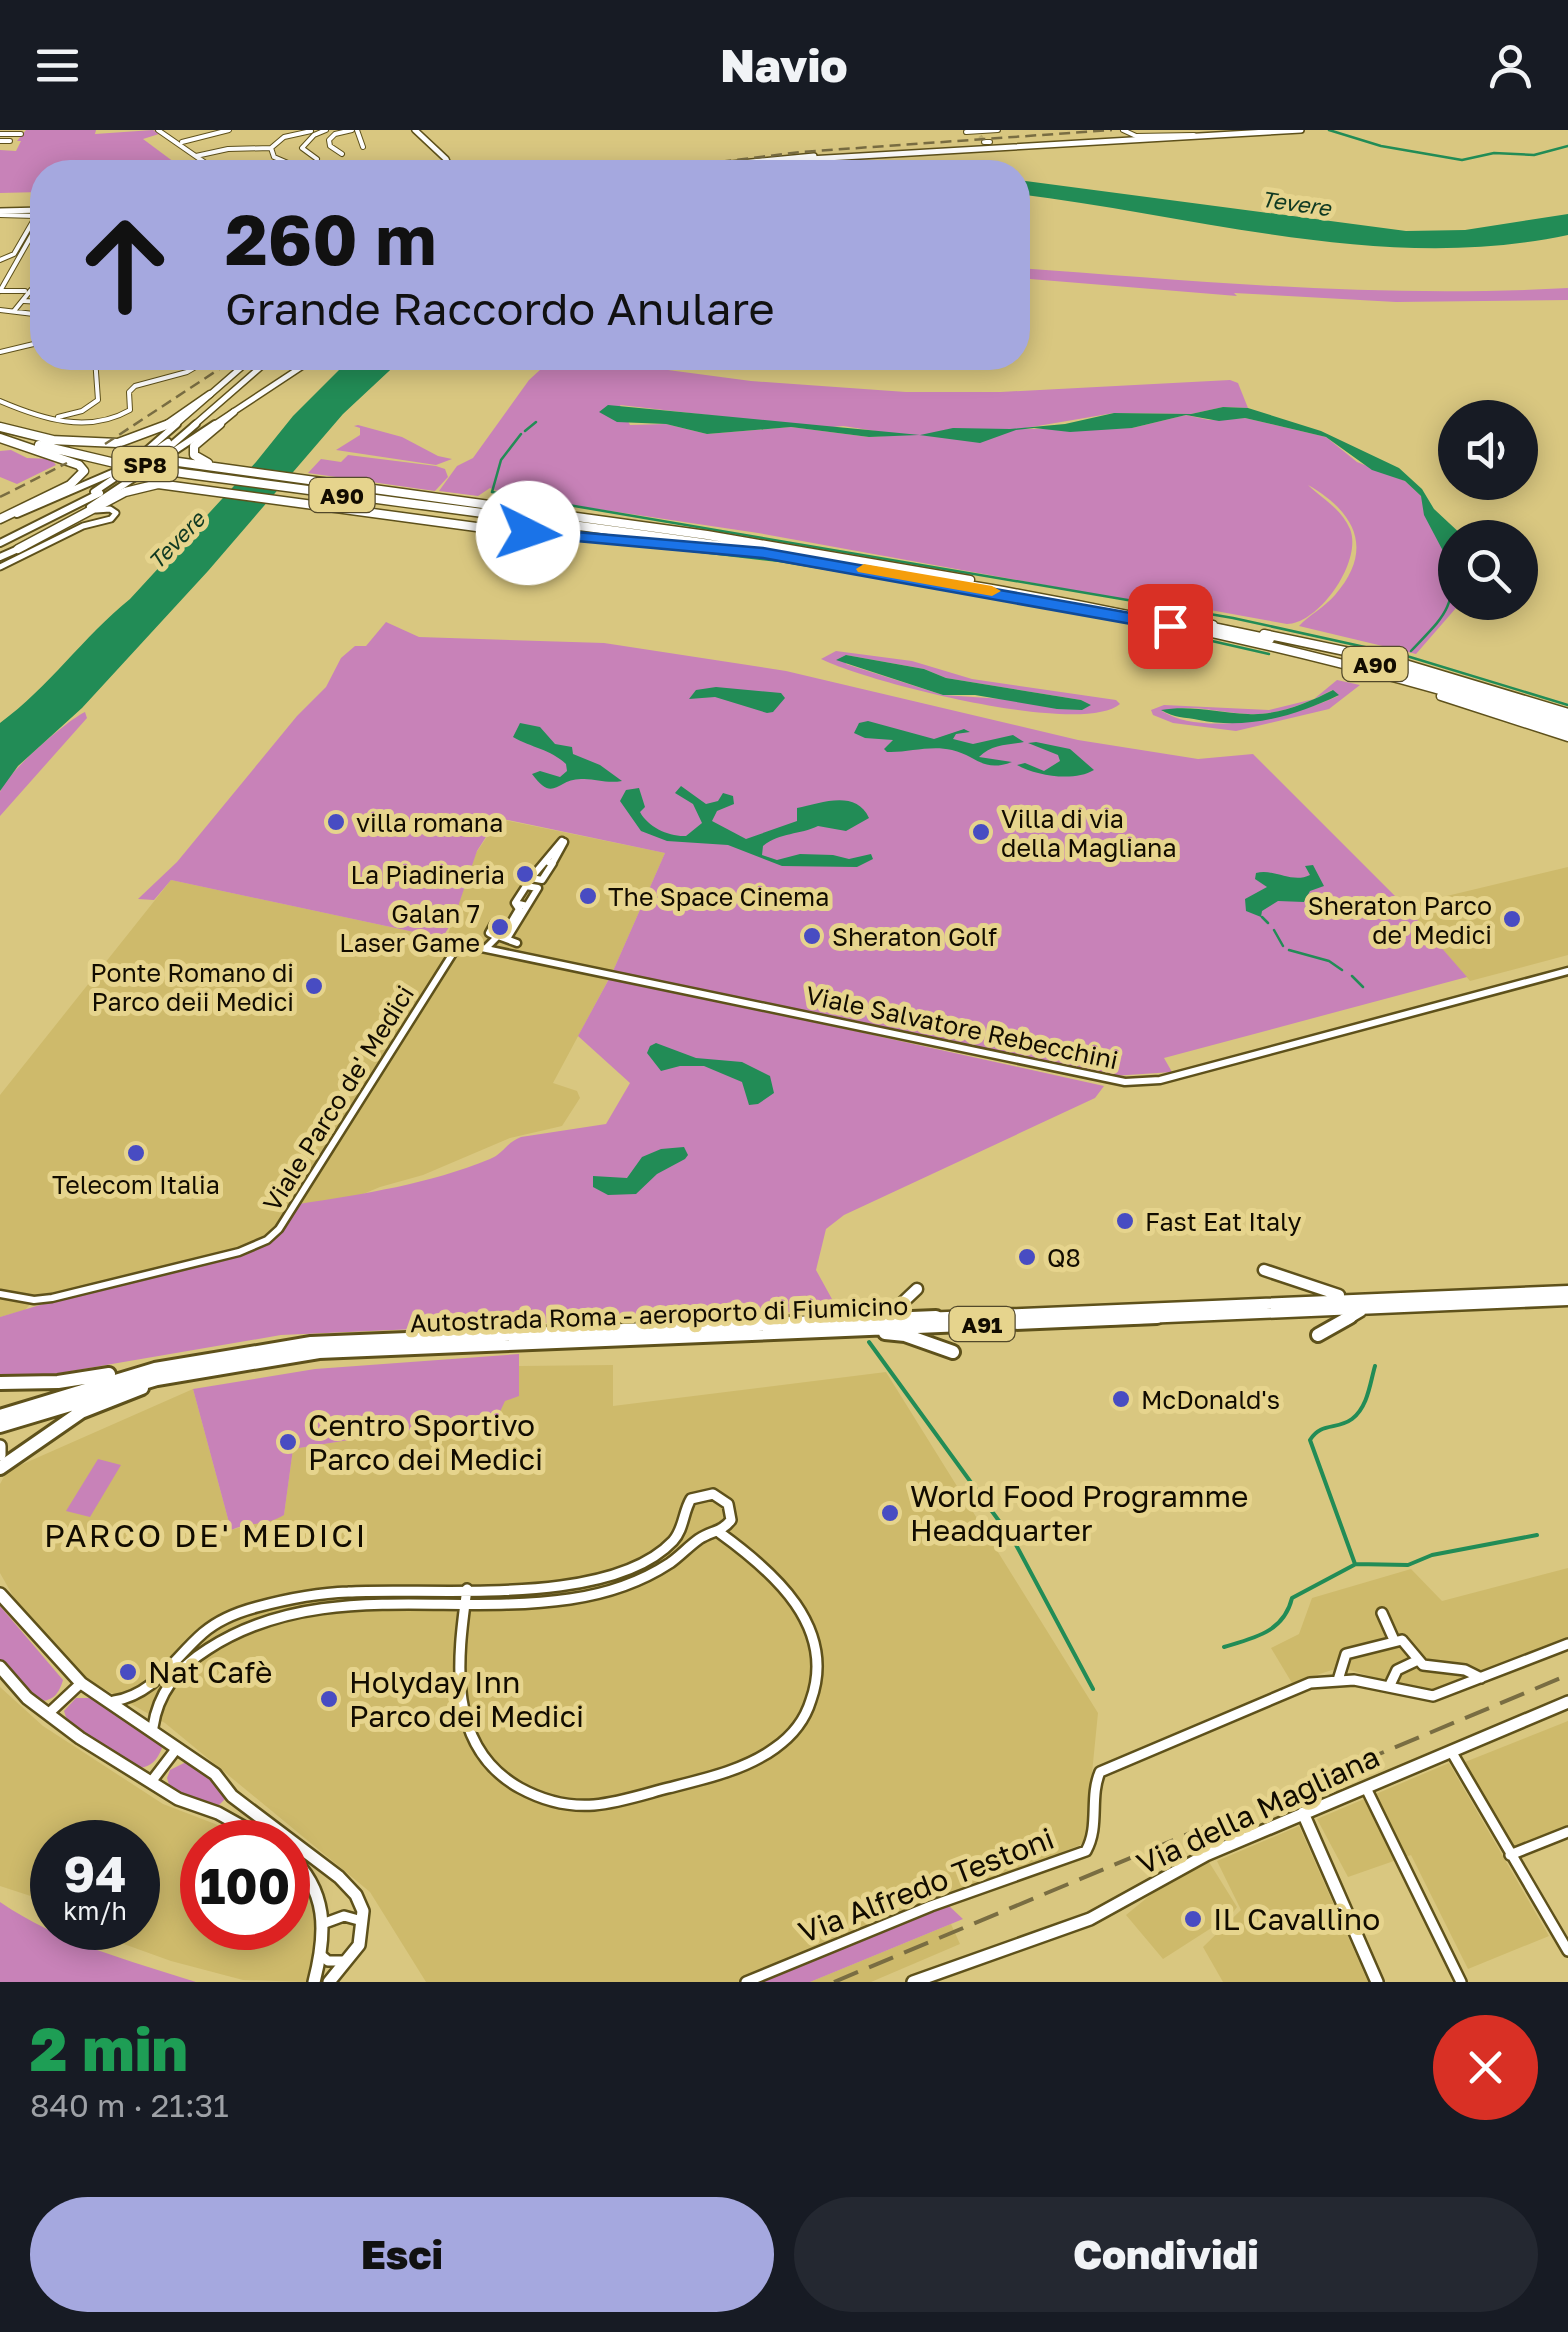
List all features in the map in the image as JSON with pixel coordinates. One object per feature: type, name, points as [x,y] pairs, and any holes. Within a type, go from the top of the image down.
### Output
[{"type":"highway","points":[[50,440],[100,446],[132,443],[164,430],[210,394]]},
{"type":"highway","points":[[193,460],[192,450],[197,441],[234,412]]},
{"type":"highway","points":[[0,433],[76,464],[84,471],[70,486],[0,520]]},
{"type":"highway","name":"A90","points":[[0,433],[170,461],[193,460],[238,470],[761,543],[1178,620],[1389,668],[1568,721]]},
{"type":"highway","name":"A90","points":[[0,433],[115,463],[722,547],[946,583],[1262,645],[1420,683],[1568,729]]},
{"type":"highway","points":[[18,549],[134,488],[173,484],[528,533],[722,547]]},
{"type":"highway","points":[[1178,620],[1402,663],[1568,713]]},
{"type":"highway","points":[[1262,645],[1448,698],[1568,738]]},
{"type":"highway","points":[[1264,1270],[1327,1293],[1372,1303]]},
{"type":"highway","points":[[834,1325],[893,1309],[917,1288]]},
{"type":"highway","name":"Autostrada Roma - aeroporto di Fiumicino","points":[[0,1426],[51,1403],[155,1369],[311,1343],[1372,1303],[1568,1291]]},
{"type":"highway","name":"Autostrada Roma - aeroporto di Fiumicino","points":[[1372,1303],[1568,1300]]},
{"type":"highway","points":[[1318,1335],[1372,1303]]},
{"type":"highway","points":[[834,1325],[905,1335],[953,1352]]},
{"type":"highway","name":"Autostrada Roma - aeroporto di Fiumicino","points":[[0,1416],[192,1370],[271,1357],[365,1348],[834,1325]]},
{"type":"highway","points":[[0,1383],[58,1382],[155,1369]]},
{"type":"highway","points":[[0,1468],[81,1412],[192,1370]]},
{"type":"main road","points":[[415,130],[446,160]]},
{"type":"main road","points":[[763,160],[983,139],[1200,138],[1271,130]]},
{"type":"main road","points":[[792,160],[1301,130]]},
{"type":"main road","points":[[0,212],[30,212]]},
{"type":"main road","points":[[0,520],[104,478],[156,443],[239,370]]},
{"type":"main road","name":"SP8","points":[[0,540],[80,506],[159,454],[254,370]]},
{"type":"main road","points":[[0,557],[64,524],[296,370]]},
{"type":"main road","points":[[0,1446],[0,1455]]},
{"type":"main road","points":[[1,1597],[81,1683],[153,1728],[215,1774],[232,1796],[340,1877],[356,1895],[364,1922],[358,1945],[328,1982]]},
{"type":"main road","points":[[0,1667],[48,1714],[150,1782],[231,1820]]},
{"type":"main road","name":"Via della Magliana","points":[[912,1982],[1090,1919],[1192,1862],[1568,1702]]},
{"type":"main road","points":[[1303,1813],[1378,1982]]},
{"type":"main road","points":[[310,1875],[326,1922],[314,1982]]},
{"type":"street","points":[[161,130],[203,160]]},
{"type":"street","points":[[161,130],[199,156],[242,148],[271,148],[282,137],[326,131],[335,134],[355,130],[364,146]]},
{"type":"street","points":[[182,142],[229,130]]},
{"type":"street","points":[[966,132],[983,139],[998,130]]},
{"type":"street","points":[[1124,131],[1136,136],[1200,138]]},
{"type":"street","points":[[312,132],[302,148],[318,159]]},
{"type":"street","points":[[0,134],[21,134]]},
{"type":"street","points":[[335,134],[328,144],[342,154]]},
{"type":"street","points":[[182,142],[208,136]]},
{"type":"street","points":[[0,141],[10,141]]},
{"type":"street","points":[[271,148],[272,155],[279,160]]},
{"type":"street","points":[[0,212],[30,214]]},
{"type":"street","points":[[3,259],[14,254],[30,226]]},
{"type":"street","points":[[0,291],[30,235]]},
{"type":"street","points":[[3,259],[17,260]]},
{"type":"street","points":[[0,291],[28,290],[14,311]]},
{"type":"street","points":[[23,301],[30,301]]},
{"type":"street","points":[[0,310],[30,313]]},
{"type":"street","points":[[0,352],[30,345]]},
{"type":"street","points":[[70,421],[98,400],[96,370]]},
{"type":"street","points":[[0,401],[52,418],[97,422],[118,418],[132,407],[129,393],[134,386],[191,370]]},
{"type":"street","points":[[52,418],[77,414]]},
{"type":"street","points":[[0,567],[83,526],[111,519],[116,513],[94,510]]},
{"type":"street","points":[[551,862],[563,841]]},
{"type":"street","points":[[497,950],[507,939],[523,905]]},
{"type":"street","points":[[494,924],[489,933],[507,939]]},
{"type":"street","points":[[487,947],[507,939]]},
{"type":"street","points":[[507,939],[507,952]]},
{"type":"street","name":"Viale Salvatore Rebecchini","points":[[462,946],[487,947],[1125,1082],[1160,1080],[1568,971]]},
{"type":"street","name":"Viale Parco de' Medici","points":[[0,1294],[34,1300],[52,1298],[239,1252],[267,1240],[290,1212],[462,946]]},
{"type":"street","points":[[112,1701],[126,1700],[142,1692],[215,1623],[297,1598],[344,1589],[544,1587],[590,1581],[654,1555],[680,1534],[684,1508],[691,1499],[714,1493],[727,1501],[732,1512],[726,1528],[720,1532],[703,1536],[669,1563],[616,1588],[553,1602],[346,1604],[241,1626],[214,1641],[173,1678],[163,1694],[153,1728]]},
{"type":"street","points":[[467,1589],[461,1692],[464,1718],[486,1761],[506,1779],[544,1801],[573,1807],[665,1788],[758,1759],[777,1748],[792,1734],[813,1700],[817,1654],[806,1619],[720,1532]]},
{"type":"street","points":[[297,1598],[298,1611]]},
{"type":"street","points":[[1382,1613],[1394,1640]]},
{"type":"street","points":[[1338,1680],[1346,1654],[1394,1640],[1406,1642],[1416,1661]]},
{"type":"street","name":"Via Alfredo Testoni","points":[[746,1982],[931,1906],[1083,1853],[1091,1844],[1093,1790],[1100,1772],[1310,1684],[1338,1680],[1430,1696],[1568,1644]]},
{"type":"street","points":[[1389,1687],[1397,1670],[1416,1661],[1434,1667],[1466,1668],[1481,1678]]},
{"type":"street","points":[[48,1714],[81,1683]]},
{"type":"street","points":[[150,1782],[178,1746]]},
{"type":"street","points":[[1451,1750],[1568,1951]]},
{"type":"street","points":[[1365,1787],[1462,1982]]},
{"type":"street","points":[[1510,1855],[1568,1832]]},
{"type":"street","points":[[326,1922],[344,1916],[364,1922]]},
{"type":"street","points":[[322,1956],[328,1960],[347,1960]]},
{"type":"shaded area","points":[[26,130],[96,130],[95,134],[153,130],[159,134],[143,139],[171,160],[30,160],[30,192],[0,193],[0,150],[16,151],[21,141],[17,141]]},
{"type":"shaded area","points":[[1030,182],[1406,231],[1465,230],[1568,214],[1568,235],[1499,245],[1361,245],[1030,196]]},
{"type":"shaded area","points":[[1030,269],[1354,290],[1568,288],[1568,300],[1396,302],[1234,293],[1237,296],[1030,279]]},
{"type":"shaded area","points":[[339,370],[390,370],[343,414],[208,571],[82,708],[18,766],[0,791],[0,723],[130,599]]},
{"type":"shaded area","points":[[540,370],[668,370],[751,381],[906,392],[1001,392],[1230,380],[1238,383],[1248,408],[1223,407],[1191,414],[1114,413],[1020,429],[1132,428],[1186,415],[1209,420],[1245,418],[1326,437],[1357,462],[1405,481],[1421,496],[1438,526],[1438,620],[1446,620],[1416,654],[1299,626],[1331,599],[1347,578],[1356,547],[1354,533],[1338,507],[1308,485],[1346,522],[1352,542],[1350,557],[1324,602],[1312,614],[1287,624],[1210,610],[1182,610],[758,533],[510,496],[490,488],[478,496],[439,491],[457,466],[473,458]],"holes":[[[620,405],[901,435],[869,437],[791,427],[707,434],[666,424],[630,425]]]},
{"type":"shaded area","points":[[608,405],[920,435],[953,428],[1010,429],[1065,424],[1114,413],[1191,414],[1223,407],[1248,408],[1321,431],[1399,468],[1422,489],[1446,520],[1438,520],[1438,542],[1424,515],[1421,496],[1405,481],[1372,470],[1326,437],[1245,418],[1219,421],[1186,415],[1132,428],[1070,432],[1034,428],[980,443],[919,435],[869,437],[791,427],[707,434],[666,424],[617,422],[599,412]]},
{"type":"shaded area","points":[[354,426],[402,437],[452,459],[436,465],[336,450],[360,435],[360,428]]},
{"type":"shaded area","points":[[11,450],[27,458],[51,459],[56,465],[17,484],[0,477],[0,451]]},
{"type":"shaded area","points":[[348,455],[436,466],[445,469],[448,477],[435,491],[308,473],[321,459],[341,462]]},
{"type":"shaded area","points":[[386,622],[419,637],[604,643],[786,671],[1078,740],[1198,759],[1253,754],[1405,906],[1467,977],[1164,1058],[1172,1072],[1113,1076],[613,971],[665,853],[498,818],[477,851],[453,921],[442,938],[171,880],[154,900],[138,899],[177,862],[297,716],[326,687],[341,658],[355,646],[366,646]]},
{"type":"shaded area","points":[[836,651],[912,661],[972,679],[1116,700],[1120,704],[1098,712],[1020,710],[926,692],[821,659]],"holes":[[[846,655],[924,669],[946,678],[1081,700],[1090,705],[943,695],[846,664]]]},
{"type":"shaded area","points":[[846,655],[1091,705],[1082,710],[1057,709],[975,695],[943,695],[836,660]]},
{"type":"shaded area","points":[[1337,680],[1360,685],[1329,709],[1236,731],[1173,723],[1153,715],[1151,710],[1164,705],[1269,710],[1314,699]],"holes":[[[1332,690],[1338,696],[1298,711],[1250,721],[1201,723],[1162,711],[1195,708],[1259,714],[1281,711]]]},
{"type":"shaded area","points":[[716,687],[781,693],[785,698],[773,712],[767,713],[715,697],[689,699],[696,690]]},
{"type":"shaded area","points":[[1333,690],[1339,695],[1288,715],[1253,722],[1217,723],[1161,710],[1270,713]]},
{"type":"shaded area","points":[[85,712],[87,718],[0,816],[0,792],[13,773],[51,736]]},
{"type":"shaded area","points":[[868,721],[934,739],[964,729],[970,732],[956,734],[953,739],[973,744],[1013,735],[1024,742],[994,747],[979,757],[1012,762],[994,766],[943,749],[887,752],[884,749],[893,740],[854,733],[859,723]]},
{"type":"shaded area","points":[[520,723],[540,727],[555,744],[572,747],[573,754],[600,765],[622,781],[581,779],[551,789],[545,787],[532,774],[540,771],[560,777],[567,771],[566,764],[513,737]]},
{"type":"shaded area","points":[[1028,743],[1070,749],[1094,770],[1076,776],[1056,776],[1017,765],[1025,763],[1044,771],[1060,761],[1058,755]]},
{"type":"shaded area","points":[[681,786],[706,804],[718,801],[723,793],[733,796],[734,804],[717,811],[712,821],[746,839],[797,821],[797,808],[837,800],[856,804],[869,818],[846,831],[818,826],[776,838],[763,846],[762,855],[777,860],[800,854],[849,859],[871,854],[873,859],[857,867],[782,866],[728,845],[667,841],[641,831],[620,801],[626,790],[639,788],[645,807],[640,812],[648,822],[666,833],[686,836],[702,823],[693,804],[675,793]]},
{"type":"shaded area","points":[[499,819],[665,853],[613,971],[553,1083],[577,1091],[580,1098],[562,1126],[510,1138],[423,1175],[380,1187],[279,1229],[252,1248],[34,1300],[25,1310],[0,1317],[0,1095],[171,880],[442,938],[448,934],[476,853]]},
{"type":"shaded area","points":[[1313,865],[1324,886],[1310,891],[1304,902],[1278,901],[1262,911],[1261,917],[1246,911],[1245,899],[1267,887],[1255,879],[1256,873],[1303,877],[1310,875],[1305,866]]},
{"type":"shaded area","points":[[1568,867],[1568,955],[1470,981],[1405,906]]},
{"type":"shaded area","points":[[610,977],[1104,1086],[1095,1098],[844,1215],[826,1229],[816,1270],[838,1310],[281,1335],[42,1376],[0,1376],[0,1317],[100,1287],[251,1252],[276,1237],[299,1204],[420,1182],[494,1157],[521,1137],[606,1124],[630,1083],[578,1036]]},
{"type":"shaded area","points":[[656,1043],[696,1058],[742,1062],[770,1076],[774,1093],[749,1105],[742,1082],[704,1066],[661,1071],[647,1053]]},
{"type":"shaded area","points":[[684,1147],[688,1155],[685,1159],[657,1174],[636,1194],[608,1195],[593,1187],[593,1176],[627,1178],[642,1157],[661,1149]]},
{"type":"shaded area","points":[[519,1354],[519,1396],[505,1401],[498,1416],[293,1449],[284,1515],[231,1530],[193,1389],[315,1369]]},
{"type":"shaded area","points":[[613,1365],[613,1406],[886,1372],[1098,1713],[1085,1843],[739,1982],[426,1982],[370,1892],[310,1843],[310,1820],[283,1820],[165,1723],[81,1676],[17,1603],[0,1573],[0,1484],[7,1471],[193,1389],[231,1530],[284,1515],[293,1449],[498,1416],[519,1366]]},
{"type":"shaded area","points":[[98,1459],[121,1465],[90,1517],[66,1511]]},
{"type":"shaded area","points":[[1568,1568],[1568,1640],[1438,1691],[1417,1691],[1350,1670],[1332,1670],[1292,1683],[1271,1648],[1299,1634],[1312,1598],[1411,1569],[1442,1601]]},
{"type":"shaded area","points":[[0,1606],[63,1680],[52,1698],[39,1701],[0,1660]]},
{"type":"shaded area","points":[[0,1687],[43,1726],[163,1804],[205,1820],[180,1820],[180,1950],[310,1950],[310,1894],[314,1907],[314,1949],[307,1982],[243,1980],[140,1950],[160,1950],[160,1820],[30,1820],[30,1896],[0,1886]]},
{"type":"shaded area","points":[[76,1698],[92,1698],[159,1740],[162,1748],[155,1761],[134,1767],[68,1723],[64,1711]]},
{"type":"shaded area","points":[[1568,1721],[1568,1826],[1514,1849],[1465,1762]]},
{"type":"shaded area","points":[[188,1761],[210,1777],[226,1798],[218,1806],[197,1803],[170,1788],[170,1770]]},
{"type":"shaded area","points":[[1449,1763],[1549,1936],[1468,1969],[1411,1855],[1348,1877],[1317,1819]]},
{"type":"shaded area","points":[[1299,1826],[1368,1982],[1223,1982],[1203,1947],[1241,1910],[1217,1861]]},
{"type":"shaded area","points":[[1209,1862],[1237,1907],[1230,1916],[1163,1959],[1126,1915],[1154,1892]]},
{"type":"shaded area","points":[[0,1902],[30,1920],[30,1950],[98,1950],[196,1982],[0,1982]]},
{"type":"shaded area","points":[[948,1905],[963,1919],[810,1982],[760,1982]]},
{"type":"shaded area","points":[[951,1924],[960,1944],[871,1982],[810,1982]]},
{"type":"waterway","points":[[1329,130],[1381,146],[1462,160],[1494,153],[1534,155],[1568,146]]},
{"type":"waterway","points":[[525,431],[536,422]]},
{"type":"waterway","points":[[521,434],[501,460],[492,492],[1233,618],[1410,657],[1568,705]]},
{"type":"waterway","points":[[616,542],[780,561],[994,597]]},
{"type":"waterway","points":[[1009,599],[1053,608]]},
{"type":"waterway","points":[[1411,651],[1438,620]]},
{"type":"waterway","points":[[1168,631],[1269,654]]},
{"type":"waterway","points":[[1262,917],[1268,923]]},
{"type":"waterway","points":[[1274,930],[1283,946]]},
{"type":"waterway","points":[[1289,950],[1329,961],[1342,970]]},
{"type":"waterway","points":[[1352,976],[1363,987]]},
{"type":"waterway","points":[[869,1342],[1015,1543],[1093,1689]]},
{"type":"waterway","points":[[1375,1366],[1368,1394],[1357,1414],[1319,1431],[1310,1440],[1355,1564],[1408,1565],[1432,1555],[1537,1535]]},
{"type":"waterway","points":[[1224,1647],[1266,1632],[1282,1619],[1292,1598],[1354,1565]]},
{"type":"tunnel","points":[[980,136],[983,140]]},
{"type":"railway","points":[[735,160],[1112,130]]},
{"type":"railway","points":[[105,444],[218,370]]},
{"type":"railway","points":[[0,497],[67,463]]},
{"type":"railway","points":[[834,1982],[1568,1675]]},
{"type":"slow traffic","points":[[864,569],[992,591]]},
{"type":"place","name":"villa romana","points":[[336,822]]},
{"type":"place","name":"Villa di via della Magliana","points":[[981,832]]},
{"type":"place","name":"La Piadineria","points":[[525,874]]},
{"type":"place","name":"The Space Cinema","points":[[588,896]]},
{"type":"place","name":"Sheraton Parco de' Medici","points":[[1512,919]]},
{"type":"place","name":"Galan 7 Laser Game","points":[[500,927]]},
{"type":"place","name":"Sheraton Golf","points":[[812,936]]},
{"type":"place","name":"Ponte Romano di Parco deii Medici","points":[[314,986]]},
{"type":"place","name":"Telecom Italia","points":[[136,1153]]},
{"type":"place","name":"Fast Eat Italy","points":[[1125,1221]]},
{"type":"place","name":"Q8","points":[[1027,1257]]},
{"type":"place","name":"McDonald's","points":[[1121,1399]]},
{"type":"place","name":"Centro Sportivo Parco dei Medici","points":[[288,1442]]},
{"type":"place","name":"World Food Programme Headquarter","points":[[890,1513]]},
{"type":"place","name":"Nat Cafè","points":[[128,1672]]},
{"type":"place","name":"Holyday Inn Parco dei Medici","points":[[329,1699]]},
{"type":"place","name":"IL Cavallino","points":[[1193,1919]]},
{"type":"district","name":"PARCO DE' MEDICI","points":[[206,1535]]},
{"type":"route","points":[[528,533],[722,547],[926,579],[1170,626]]},
{"type":"water label","name":"Tevere","points":[[1296,203]]},
{"type":"water label","name":"Tevere","points":[[176,540]]}]
